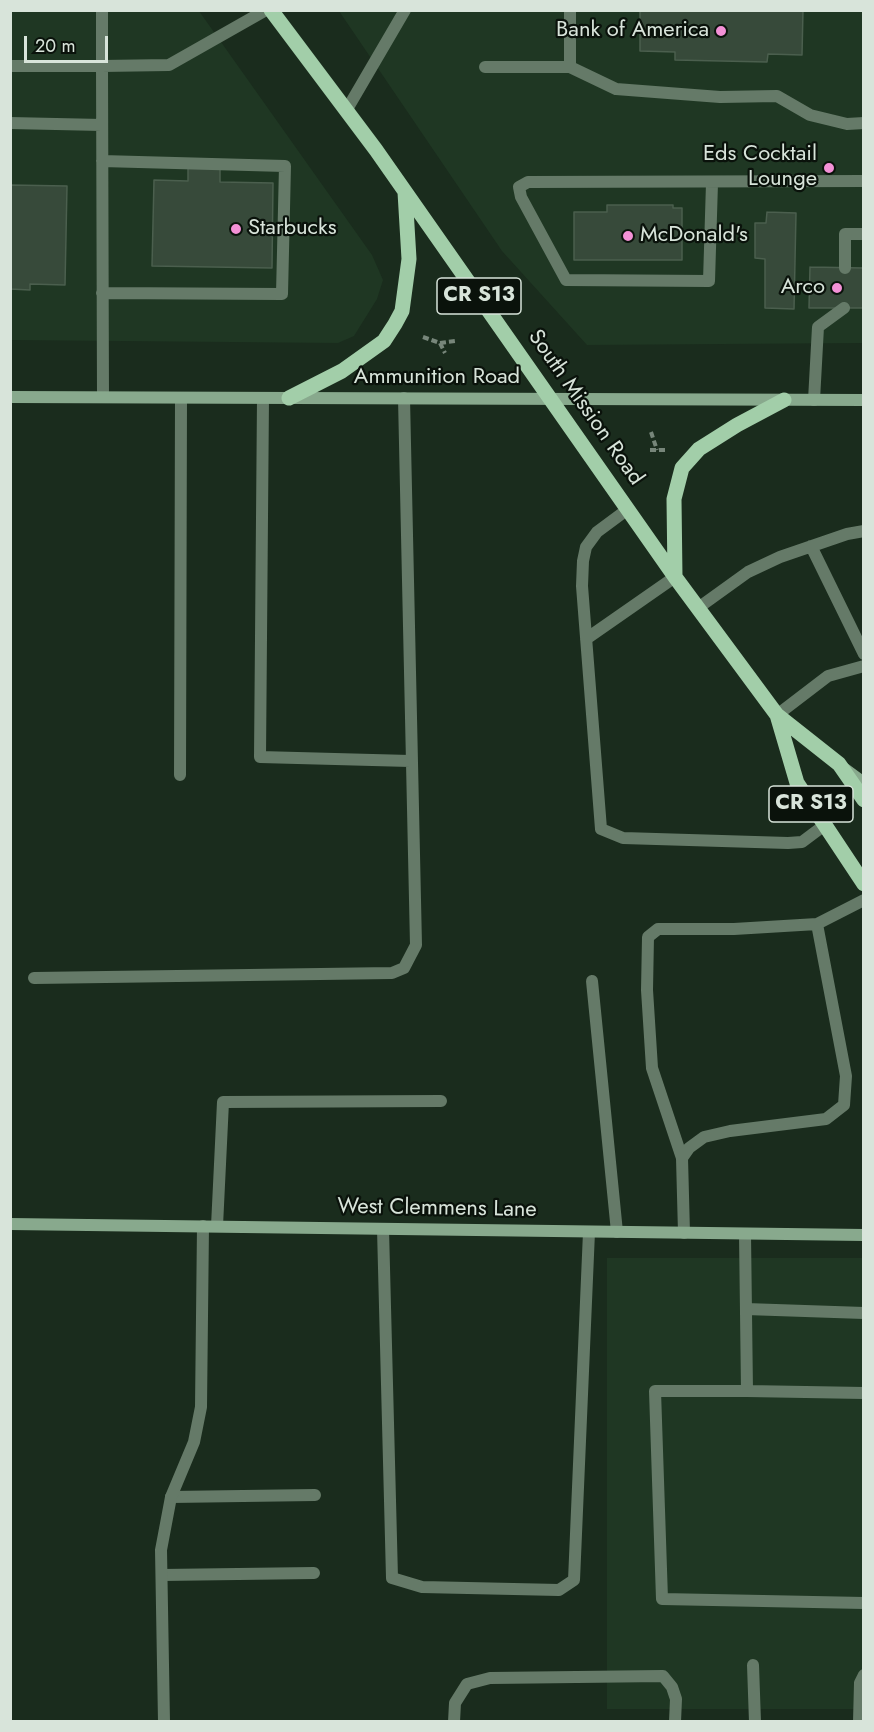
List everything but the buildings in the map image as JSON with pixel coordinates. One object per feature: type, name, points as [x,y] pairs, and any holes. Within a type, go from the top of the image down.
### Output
[{"type":"main road","name":"South Mission Road","points":[[271,10],[405,192],[675,577],[777,715],[839,764],[864,800]]},
{"type":"main road","points":[[289,398],[342,371],[384,341],[402,311],[409,259],[405,192]]},
{"type":"main road","name":"Ammunition Road","points":[[10,397],[864,400]]},
{"type":"main road","points":[[675,577],[674,500],[682,468],[699,449],[737,424],[784,400]]},
{"type":"main road","name":"South Mission Road","points":[[777,715],[797,783],[864,884]]},
{"type":"main road","points":[[839,764],[864,783]]},
{"type":"main road","name":"West Clemmens Lane","points":[[10,1224],[864,1235]]},
{"type":"street","points":[[102,10],[103,397]]},
{"type":"street","points":[[10,66],[169,65],[266,10]]},
{"type":"street","points":[[346,111],[405,10]]},
{"type":"street","points":[[570,10],[570,67]]},
{"type":"street","points":[[485,67],[570,67],[616,89],[720,97],[777,96],[810,115],[847,124],[864,123]]},
{"type":"street","points":[[10,123],[102,124]]},
{"type":"street","points":[[102,161],[285,166],[282,294],[102,293]]},
{"type":"street","points":[[712,183],[709,281],[566,280],[521,197],[519,187],[528,182],[864,181]]},
{"type":"street","points":[[845,268],[845,234],[864,234]]},
{"type":"street","points":[[814,400],[818,327],[844,308]]},
{"type":"street","points":[[180,775],[181,398]]},
{"type":"street","points":[[263,398],[260,756],[410,761]]},
{"type":"street","points":[[34,978],[392,973],[404,968],[416,945],[410,761],[404,398]]},
{"type":"street","points":[[628,509],[597,532],[586,547],[582,586],[600,829],[623,838],[788,843],[802,842],[826,824]]},
{"type":"street","points":[[698,608],[748,572],[811,546],[864,531]]},
{"type":"street","points":[[811,546],[864,654]]},
{"type":"street","points":[[586,639],[675,577]]},
{"type":"street","points":[[777,715],[828,676],[864,666]]},
{"type":"street","points":[[684,1233],[682,1158],[652,1068],[647,990],[648,937],[658,929],[745,929],[817,924],[864,900]]},
{"type":"street","points":[[682,1158],[689,1148],[704,1137],[730,1131],[826,1119],[844,1105],[846,1076],[817,924]]},
{"type":"street","points":[[592,981],[617,1232]]},
{"type":"street","points":[[217,1226],[223,1102],[441,1101]]},
{"type":"street","points":[[164,1722],[161,1550],[171,1497],[194,1442],[201,1407],[203,1226]]},
{"type":"street","points":[[383,1229],[392,1578],[422,1587],[548,1590],[559,1590],[574,1580],[589,1232]]},
{"type":"street","points":[[745,1234],[747,1391]]},
{"type":"street","points":[[746,1310],[864,1313]]},
{"type":"street","points":[[864,1393],[655,1391],[662,1599],[864,1603]]},
{"type":"street","points":[[171,1497],[315,1495]]},
{"type":"street","points":[[162,1575],[314,1573]]},
{"type":"street","points":[[753,1665],[755,1722]]},
{"type":"street","points":[[859,1722],[860,1683],[864,1675]]},
{"type":"street","points":[[454,1722],[455,1703],[467,1684],[490,1678],[663,1676],[672,1687],[676,1699],[675,1722]]},
{"type":"path","points":[[423,337],[440,343],[455,341]]},
{"type":"path","points":[[440,343],[445,353]]},
{"type":"path","points":[[651,432],[657,450]]},
{"type":"path","points":[[650,450],[668,450]]},
{"type":"shaded area","points":[[11,11],[199,11],[372,255],[383,280],[377,299],[354,336],[338,343],[11,340]]},
{"type":"shaded area","points":[[339,11],[863,11],[863,343],[587,345],[502,251]]},
{"type":"shaded area","points":[[607,1258],[863,1258],[863,1709],[607,1709]]},
{"type":"place","name":"Bank of America","points":[[721,31]]},
{"type":"place","name":"Eds Cocktail Lounge","points":[[829,168]]},
{"type":"place","name":"Starbucks","points":[[236,229]]},
{"type":"place","name":"McDonald's","points":[[628,236]]},
{"type":"place","name":"Arco","points":[[837,288]]}]
